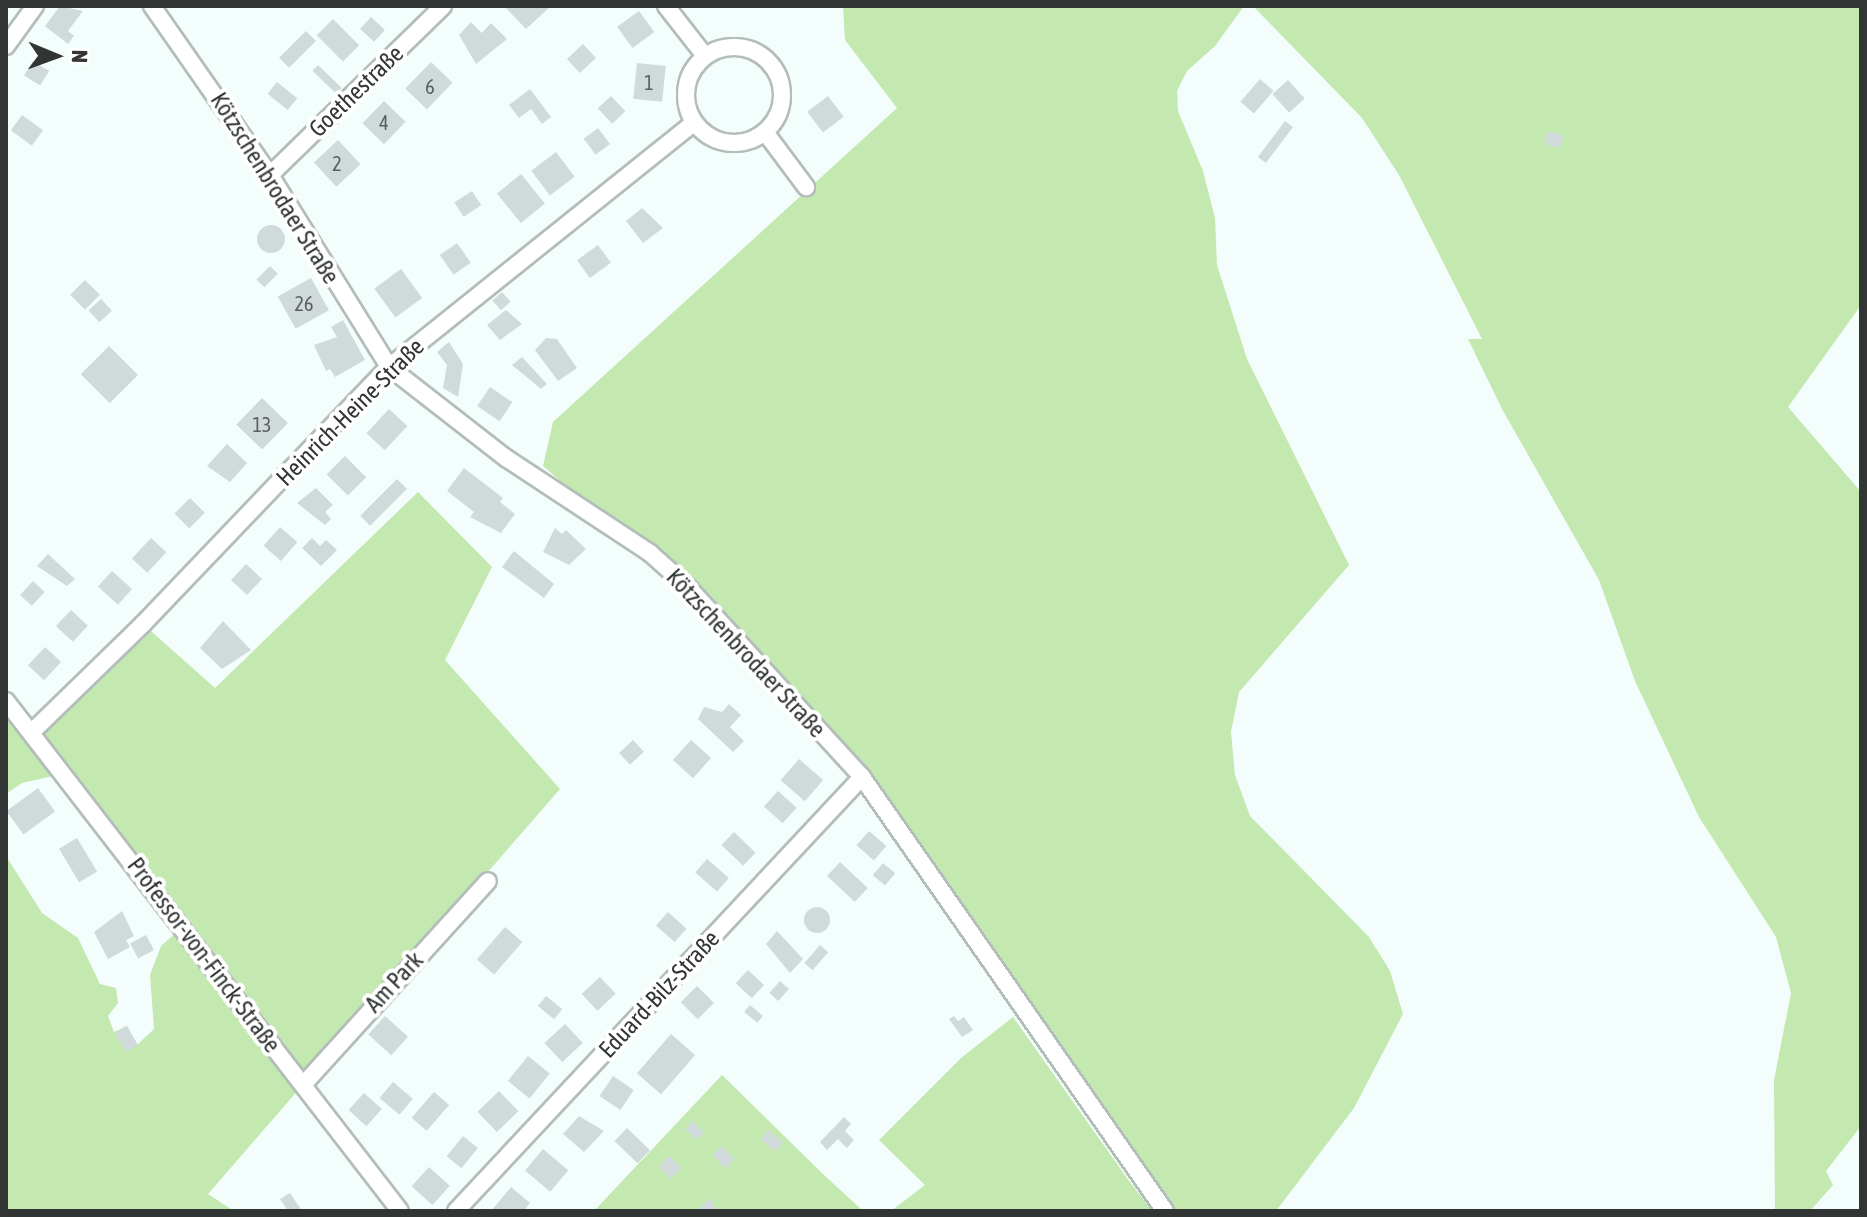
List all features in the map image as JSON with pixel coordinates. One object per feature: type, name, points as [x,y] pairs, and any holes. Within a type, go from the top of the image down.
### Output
[{"type":"street","points":[[6,46],[35,6]]},
{"type":"street","name":"Kötzschenbrodaer Straße","points":[[152,6],[270,175],[389,367],[506,458],[650,553],[688,587],[862,777],[1154,1207]]},
{"type":"street","name":"Goethestraße","points":[[270,175],[443,6]]},
{"type":"street","points":[[666,6],[705,56]]},
{"type":"street","points":[[736,47],[766,60],[781,88],[781,104],[765,132],[735,144],[705,134],[694,123],[686,87],[705,56],[736,47]]},
{"type":"street","name":"Heinrich-Heine-Straße","points":[[33,731],[143,624],[389,367],[694,123]]},
{"type":"street","points":[[765,132],[806,187]]},
{"type":"street","name":"Professor-von-Finck-Straße","points":[[6,701],[33,731],[400,1211]]},
{"type":"street","name":"Eduard-Bilz-Straße","points":[[456,1211],[862,777]]},
{"type":"street","name":"Am Park","points":[[303,1085],[488,881]]},
{"type":"green space","points":[[843,6],[1244,6],[1215,46],[1187,71],[1177,91],[1178,111],[1203,171],[1215,218],[1217,265],[1247,359],[1349,565],[1239,692],[1231,732],[1235,775],[1250,816],[1369,937],[1390,971],[1403,1014],[1354,1108],[1276,1211],[1176,1211],[1157,1191],[873,782],[741,637],[543,466],[553,422],[897,108],[845,40]]},
{"type":"green space","points":[[1253,6],[1861,6],[1861,305],[1788,407],[1861,492],[1861,1126],[1826,1171],[1833,1185],[1810,1211],[1775,1211],[1774,1080],[1791,993],[1776,937],[1699,817],[1635,681],[1599,580],[1502,409],[1468,339],[1482,339],[1399,175],[1362,118]]},
{"type":"green space","points":[[418,492],[492,567],[445,660],[560,789],[208,1194],[234,1211],[6,1211],[6,856],[42,913],[78,938],[100,984],[116,988],[118,1003],[108,1016],[114,1032],[127,1026],[137,1045],[154,1029],[150,975],[161,946],[178,931],[62,774],[22,783],[6,794],[6,701],[33,730],[143,624],[215,688]]},
{"type":"green space","points":[[1013,1017],[1152,1211],[891,1211],[925,1185],[879,1140],[961,1058]]},
{"type":"green space","points":[[722,1075],[825,1176],[862,1210],[594,1211]]},
{"type":"building","points":[[60,6],[83,11],[68,31],[74,36],[68,44],[45,26]]},
{"type":"building","points":[[504,6],[551,6],[526,29]]},
{"type":"building","points":[[639,11],[654,32],[632,48],[617,27]]},
{"type":"building","points":[[371,17],[385,30],[374,42],[360,29]]},
{"type":"building","points":[[333,19],[359,45],[343,61],[317,35]]},
{"type":"building","points":[[471,22],[482,33],[491,23],[507,39],[476,64],[459,35]]},
{"type":"building","points":[[306,31],[316,41],[289,68],[279,58]]},
{"type":"building","points":[[583,44],[596,58],[580,73],[567,59]]},
{"type":"building","points":[[33,61],[49,71],[40,85],[24,75]]},
{"type":"building","points":[[431,62],[453,83],[427,109],[405,89]]},
{"type":"building","points":[[637,63],[666,66],[662,102],[633,99]]},
{"type":"building","points":[[318,65],[342,88],[336,94],[312,71]]},
{"type":"building","points":[[1260,79],[1274,91],[1254,113],[1240,102]]},
{"type":"building","points":[[1288,80],[1305,99],[1289,113],[1272,94]]},
{"type":"building","points":[[277,82],[297,98],[288,110],[268,94]]},
{"type":"building","points":[[530,89],[551,117],[542,124],[531,109],[519,118],[509,105]]},
{"type":"building","points":[[611,96],[625,111],[612,124],[598,108]]},
{"type":"building","points":[[828,96],[844,117],[823,132],[807,112]]},
{"type":"building","points":[[384,101],[406,122],[384,144],[362,123]]},
{"type":"building","points":[[22,115],[43,130],[32,146],[11,130]]},
{"type":"building","points":[[1285,121],[1293,127],[1266,163],[1258,157]]},
{"type":"building","points":[[598,128],[610,144],[596,155],[584,139]]},
{"type":"building","points":[[1548,131],[1563,136],[1559,148],[1544,143]]},
{"type":"building","points":[[338,140],[361,164],[336,187],[314,163]]},
{"type":"building","points":[[556,152],[575,177],[550,195],[531,171]]},
{"type":"building","points":[[521,174],[545,204],[521,223],[497,194]]},
{"type":"building","points":[[472,191],[481,205],[464,217],[454,202]]},
{"type":"building","points":[[642,208],[663,228],[643,243],[626,221]]},
{"type":"building","points":[[271,225],[281,229],[285,239],[281,249],[271,253],[261,249],[257,239],[261,229]]},
{"type":"building","points":[[457,243],[471,263],[454,275],[440,255]]},
{"type":"building","points":[[598,245],[611,263],[590,278],[577,260]]},
{"type":"building","points":[[270,266],[278,274],[264,287],[257,279]]},
{"type":"building","points":[[401,269],[422,298],[395,318],[374,288]]},
{"type":"building","points":[[311,278],[329,310],[296,329],[278,296]]},
{"type":"building","points":[[85,280],[100,295],[85,310],[70,295]]},
{"type":"building","points":[[502,292],[511,302],[501,310],[492,301]]},
{"type":"building","points":[[101,299],[112,311],[99,322],[89,311]]},
{"type":"building","points":[[506,310],[522,324],[500,340],[487,325]]},
{"type":"building","points":[[343,320],[365,360],[335,377],[330,369],[326,371],[314,345],[337,337],[331,327]]},
{"type":"building","points":[[546,338],[557,339],[577,368],[558,381],[535,350]]},
{"type":"building","points":[[449,342],[463,364],[458,397],[443,388],[447,365],[437,352]]},
{"type":"building","points":[[109,346],[138,375],[110,403],[81,374]]},
{"type":"building","points":[[522,357],[547,384],[541,389],[512,365]]},
{"type":"building","points":[[490,387],[512,402],[500,421],[477,406]]},
{"type":"building","points":[[262,398],[288,423],[262,450],[236,425]]},
{"type":"building","points":[[389,409],[407,426],[385,450],[366,433]]},
{"type":"building","points":[[227,444],[247,463],[230,482],[207,466]]},
{"type":"building","points":[[345,456],[366,477],[348,496],[327,474]]},
{"type":"building","points":[[464,468],[503,498],[500,502],[515,514],[501,533],[470,517],[474,512],[447,491]]},
{"type":"building","points":[[397,479],[407,489],[370,526],[360,516]]},
{"type":"building","points":[[316,488],[333,505],[325,512],[331,519],[325,525],[297,503]]},
{"type":"building","points":[[190,498],[205,513],[189,528],[174,514]]},
{"type":"building","points":[[280,527],[297,542],[281,561],[264,546]]},
{"type":"building","points":[[555,528],[562,534],[566,530],[586,549],[569,565],[543,552]]},
{"type":"building","points":[[151,538],[166,552],[147,573],[132,558]]},
{"type":"building","points":[[312,538],[320,546],[326,540],[337,550],[321,566],[302,548]]},
{"type":"building","points":[[514,551],[554,584],[544,598],[502,567]]},
{"type":"building","points":[[48,554],[75,579],[67,586],[37,566]]},
{"type":"building","points":[[246,564],[262,579],[247,595],[231,580]]},
{"type":"building","points":[[112,571],[132,589],[118,605],[98,587]]},
{"type":"building","points":[[33,581],[45,592],[32,606],[20,595]]},
{"type":"building","points":[[71,610],[88,626],[73,642],[56,626]]},
{"type":"building","points":[[223,621],[251,650],[222,669],[200,648]]},
{"type":"building","points":[[45,647],[61,662],[44,680],[28,665]]},
{"type":"building","points":[[729,704],[741,715],[730,727],[744,741],[733,752],[698,719],[704,707],[722,712]]},
{"type":"building","points":[[633,740],[644,752],[630,765],[619,753]]},
{"type":"building","points":[[691,740],[711,758],[693,778],[673,760]]},
{"type":"building","points":[[799,759],[823,780],[805,801],[781,780]]},
{"type":"building","points":[[38,788],[55,811],[23,834],[6,811]]},
{"type":"building","points":[[778,791],[797,808],[783,823],[764,807]]},
{"type":"building","points":[[869,831],[886,846],[874,860],[857,845]]},
{"type":"building","points":[[734,832],[756,853],[743,866],[721,845]]},
{"type":"building","points":[[77,838],[97,871],[79,882],[59,849]]},
{"type":"building","points":[[707,859],[729,878],[717,892],[695,873]]},
{"type":"building","points":[[840,862],[868,888],[855,902],[827,876]]},
{"type":"building","points":[[883,863],[895,873],[885,886],[873,875]]},
{"type":"building","points":[[817,907],[827,910],[830,920],[827,930],[817,933],[807,930],[804,920],[807,910]]},
{"type":"building","points":[[122,911],[134,936],[126,940],[130,947],[108,959],[94,932]]},
{"type":"building","points":[[668,912],[687,929],[675,942],[656,925]]},
{"type":"building","points":[[505,927],[522,942],[494,975],[477,959]]},
{"type":"building","points":[[777,931],[803,959],[790,973],[766,944]]},
{"type":"building","points":[[146,935],[154,950],[138,958],[130,943]]},
{"type":"building","points":[[820,945],[828,952],[813,970],[804,963]]},
{"type":"building","points":[[748,970],[764,985],[752,998],[736,983]]},
{"type":"building","points":[[600,977],[616,994],[597,1011],[582,994]]},
{"type":"building","points":[[780,981],[789,989],[778,1001],[769,993]]},
{"type":"building","points":[[697,986],[714,1003],[698,1019],[681,1002]]},
{"type":"building","points":[[546,996],[562,1009],[554,1019],[538,1006]]},
{"type":"building","points":[[750,1005],[763,1016],[757,1023],[744,1012]]},
{"type":"building","points":[[385,1016],[408,1037],[391,1055],[368,1035]]},
{"type":"building","points":[[954,1016],[958,1021],[964,1017],[973,1030],[962,1037],[949,1019]]},
{"type":"building","points":[[565,1024],[583,1043],[562,1062],[545,1043]]},
{"type":"building","points":[[127,1026],[138,1045],[126,1052],[115,1033]]},
{"type":"building","points":[[671,1034],[695,1055],[661,1094],[637,1073]]},
{"type":"building","points":[[528,1056],[550,1074],[530,1098],[508,1081]]},
{"type":"building","points":[[613,1076],[634,1090],[620,1110],[600,1096]]},
{"type":"building","points":[[393,1082],[413,1099],[399,1115],[380,1098]]},
{"type":"building","points":[[499,1091],[518,1111],[497,1132],[477,1112]]},
{"type":"building","points":[[434,1092],[449,1105],[427,1131],[412,1118]]},
{"type":"building","points":[[364,1093],[382,1109],[366,1126],[349,1110]]},
{"type":"building","points":[[579,1116],[604,1131],[584,1152],[563,1134]]},
{"type":"building","points":[[844,1117],[851,1124],[845,1131],[854,1140],[847,1148],[838,1139],[827,1150],[820,1142]]},
{"type":"building","points":[[693,1121],[704,1132],[697,1140],[685,1129]]},
{"type":"building","points":[[627,1128],[650,1150],[638,1163],[614,1141]]},
{"type":"building","points":[[768,1130],[783,1142],[775,1151],[760,1139]]},
{"type":"building","points":[[463,1136],[478,1148],[461,1168],[447,1156]]},
{"type":"building","points":[[722,1146],[734,1159],[725,1168],[712,1155]]},
{"type":"building","points":[[543,1149],[568,1170],[550,1192],[525,1170]]},
{"type":"building","points":[[669,1156],[681,1168],[670,1179],[658,1167]]},
{"type":"building","points":[[429,1167],[450,1186],[432,1205],[412,1186]]},
{"type":"building","points":[[511,1187],[530,1203],[524,1211],[491,1211]]},
{"type":"building","points":[[290,1193],[302,1211],[288,1211],[280,1199]]},
{"type":"building","points":[[710,1198],[717,1211],[696,1211]]}]
